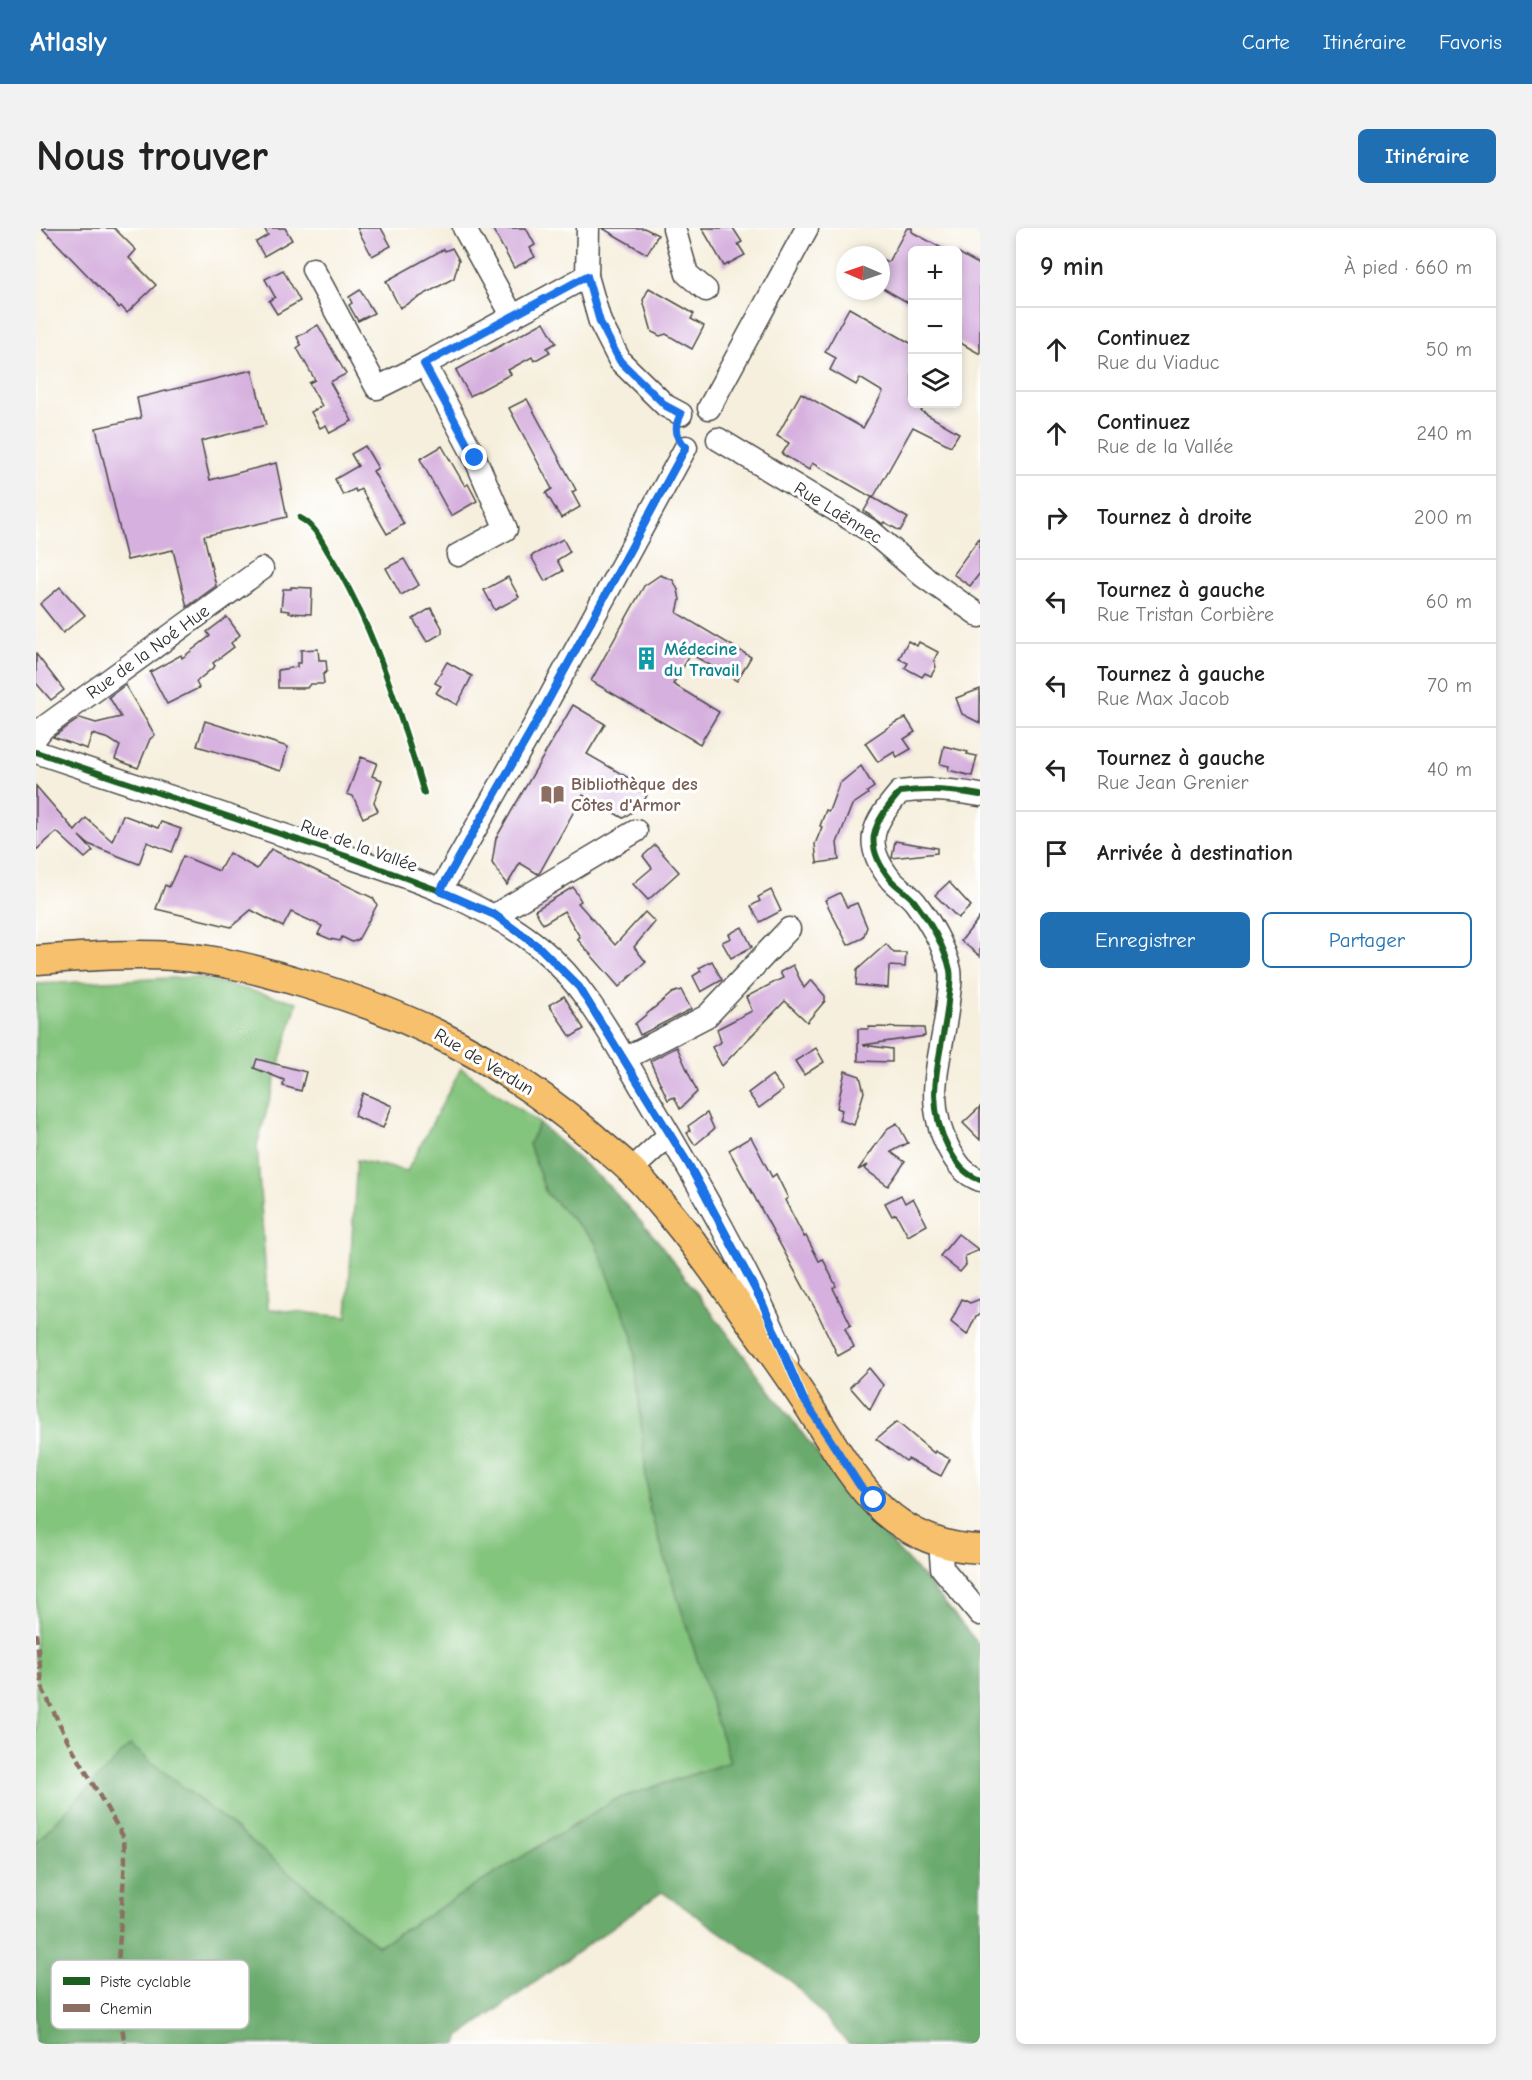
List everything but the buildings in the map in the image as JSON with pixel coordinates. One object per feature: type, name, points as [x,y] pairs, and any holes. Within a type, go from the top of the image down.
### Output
[{"type":"main road","name":"Rue de Verdun","points":[[36,960],[172,956],[271,974],[358,999],[426,1027],[484,1058],[563,1112],[631,1170],[669,1212],[705,1258],[803,1398],[840,1457],[867,1493],[885,1512],[901,1524],[940,1543],[980,1549]]},
{"type":"street","points":[[464,228],[513,317]]},
{"type":"street","points":[[588,228],[587,276],[600,322],[620,361],[666,406],[681,414]]},
{"type":"street","points":[[674,228],[687,274],[706,290]]},
{"type":"street","points":[[709,408],[807,228]]},
{"type":"street","points":[[313,269],[377,388],[587,276]]},
{"type":"street","points":[[424,364],[475,458],[506,529],[458,555]]},
{"type":"street","points":[[692,406],[709,408],[717,414],[720,421],[721,432],[718,439],[710,448],[702,451],[686,447],[678,436],[676,428],[681,414],[692,406]]},
{"type":"street","name":"Rue Laënnec","points":[[718,439],[872,532],[923,576],[980,616]]},
{"type":"street","points":[[440,891],[548,701],[686,447]]},
{"type":"street","name":"Rue de la Noé Hue","points":[[36,737],[43,728],[262,569]]},
{"type":"street","name":"Rue de la Vallée","points":[[36,752],[341,854],[440,891],[495,915],[540,948],[579,987],[689,1165],[762,1302],[803,1398]]},
{"type":"street","points":[[980,795],[925,788],[900,792],[880,816],[874,829],[873,843],[881,864],[891,879],[914,900],[935,935],[951,972],[943,1034],[935,1072],[935,1102],[939,1126],[957,1164],[970,1176],[980,1180]]},
{"type":"street","points":[[495,915],[636,831]]},
{"type":"street","points":[[624,1059],[707,1016],[789,929]]},
{"type":"street","points":[[631,1170],[669,1135]]},
{"type":"street","points":[[940,1543],[942,1568],[980,1614]]},
{"type":"green space","points":[[196,977],[297,1002],[257,1145],[268,1309],[347,1317],[357,1160],[407,1171],[461,1068],[539,1123],[529,1144],[546,1193],[595,1242],[633,1336],[649,1508],[730,1762],[614,1800],[378,1946],[239,1831],[130,1746],[38,1840],[36,1845],[36,984]]},
{"type":"green space","points":[[539,1123],[609,1186],[658,1241],[859,1509],[925,1579],[980,1646],[980,2044],[849,2044],[792,1982],[662,1892],[460,2036],[457,2044],[36,2044],[36,1845],[38,1840],[130,1745],[239,1831],[378,1946],[614,1800],[730,1762],[649,1508],[633,1336],[595,1242],[546,1193],[529,1144]]},
{"type":"marked path","points":[[36,1633],[43,1690],[67,1739],[124,1838],[125,1860],[118,1960]]},
{"type":"marked path","points":[[122,2029],[125,2044]]},
{"type":"cycle path","points":[[440,891],[543,710],[686,447]]},
{"type":"cycle path","points":[[300,518],[309,524],[319,537],[359,609],[384,669],[424,793]]},
{"type":"cycle path","points":[[36,752],[352,858],[440,891],[495,915],[540,948],[579,987],[689,1165],[762,1302],[803,1398]]},
{"type":"cycle path","points":[[980,795],[940,790],[900,792],[883,814],[874,834],[876,855],[882,867],[891,880],[920,909],[936,934],[948,961],[951,982],[936,1076],[936,1112],[941,1130],[955,1159],[965,1172],[980,1180]]},
{"type":"place","name":"Médecine du Travail","points":[[646,659]]},
{"type":"place","name":"Bibliothèque des Côtes d'Armor","points":[[553,794]]},
{"type":"route","points":[[475,458],[424,364],[587,276],[600,322],[620,361],[666,406],[681,414],[676,428],[681,443],[686,447],[671,479],[440,891],[495,915],[540,948],[579,987],[689,1165],[762,1302],[803,1398],[860,1486],[874,1500]]}]
